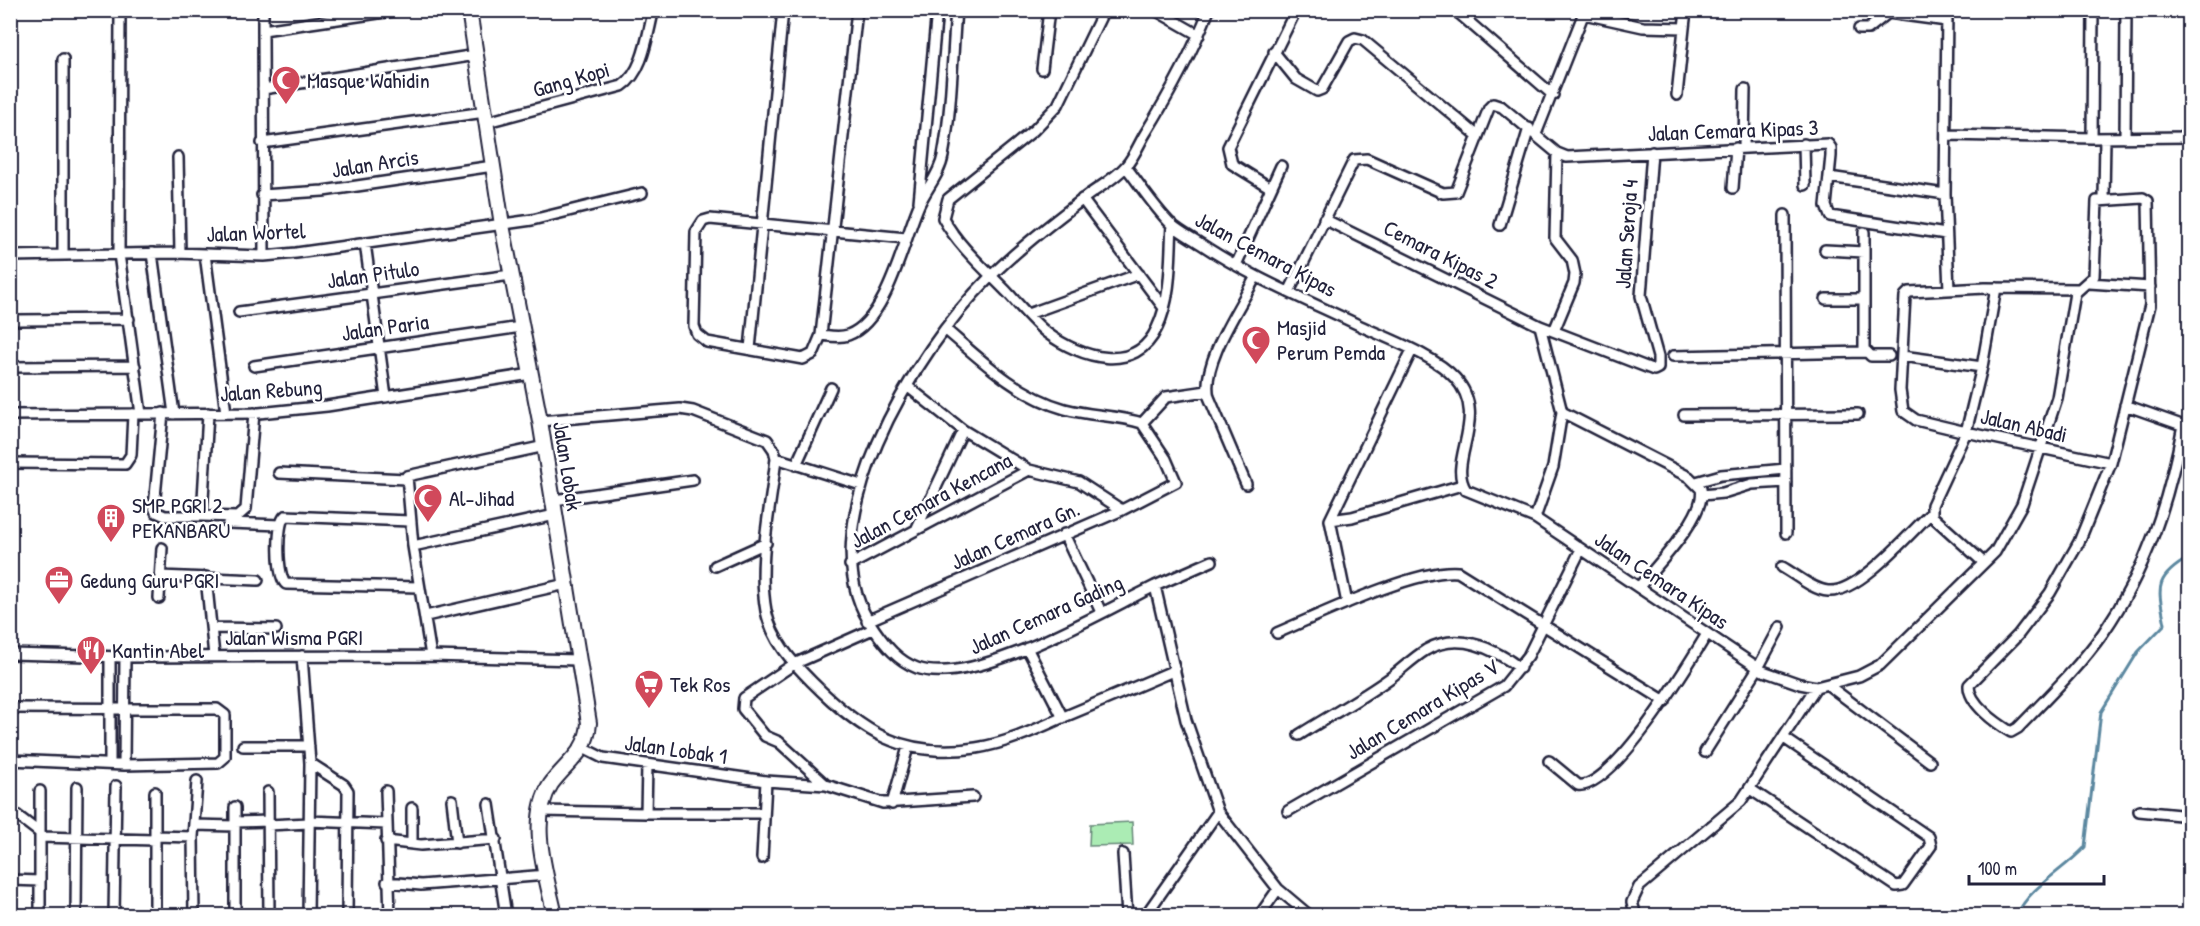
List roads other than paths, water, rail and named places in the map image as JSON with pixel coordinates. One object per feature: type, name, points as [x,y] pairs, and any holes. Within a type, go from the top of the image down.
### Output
[{"type":"main road","name":"Jalan Lobak","points":[[469,10],[502,225],[545,446],[589,723],[583,748]]},
{"type":"main road","points":[[555,915],[540,825],[541,811],[552,784],[583,748]]},
{"type":"street","points":[[10,463],[125,464],[131,455],[137,414],[135,366],[119,254],[120,10]]},
{"type":"street","points":[[263,10],[264,255]]},
{"type":"street","points":[[263,30],[358,14],[399,10]]},
{"type":"street","points":[[750,349],[783,10]]},
{"type":"street","points":[[856,10],[833,232],[821,335],[813,354],[803,359],[707,342],[697,334],[694,326],[696,232],[703,221],[710,219],[833,232],[906,238]]},
{"type":"street","points":[[919,204],[938,10]]},
{"type":"street","points":[[821,335],[847,336],[866,322],[884,294],[919,204],[943,160],[957,10]]},
{"type":"street","points":[[1041,69],[1049,10]]},
{"type":"street","points":[[1104,10],[1058,105],[1034,130],[996,158],[946,202],[942,214],[946,224],[991,276],[1055,338],[1088,354],[1111,359],[1130,355],[1142,349],[1155,333],[1164,308],[1172,224]]},
{"type":"street","points":[[1155,10],[1199,35]]},
{"type":"street","name":"Jalan Cemara Gading","points":[[1209,10],[1199,35],[1126,167],[1082,200],[991,276],[964,303],[907,386],[861,485],[854,512],[850,565],[856,597],[870,625],[896,656],[907,664],[929,671],[968,669],[1027,648],[1155,586],[1190,734],[1218,812],[1278,889],[1310,915]]},
{"type":"street","points":[[1271,188],[1232,164],[1228,147],[1296,10]]},
{"type":"street","points":[[1455,10],[1553,95]]},
{"type":"street","points":[[1677,94],[1686,10]]},
{"type":"street","points":[[1947,10],[1945,194],[1949,290]]},
{"type":"street","points":[[2092,138],[2093,10]]},
{"type":"street","points":[[2125,138],[2126,10]]},
{"type":"street","points":[[1500,225],[1533,131],[1553,95],[1585,12],[1643,27],[1684,28]]},
{"type":"street","points":[[1859,29],[1868,29],[1888,13],[1947,21]]},
{"type":"street","name":"Gang Kopi","points":[[262,143],[486,117],[599,94],[626,83],[641,59],[653,14]]},
{"type":"street","points":[[1274,52],[1296,79],[1317,91],[1322,89],[1350,41],[1359,38],[1478,136]]},
{"type":"street","points":[[263,89],[476,55]]},
{"type":"street","points":[[63,59],[63,255]]},
{"type":"street","points":[[1732,188],[1740,147],[1745,89]]},
{"type":"street","points":[[1289,292],[1351,163],[1357,158],[1367,159],[1443,193],[1456,192],[1489,108],[1493,104],[1502,107],[1557,153],[1555,238],[1569,254],[1574,266],[1574,283],[1554,331]]},
{"type":"street","points":[[1947,135],[2092,138],[2190,137]]},
{"type":"street","points":[[2104,198],[2105,138]]},
{"type":"street","name":"Jalan Cemara Kipas 3","points":[[1557,153],[1573,158],[1825,143],[1830,146],[1826,206],[1830,216],[1946,234]]},
{"type":"street","points":[[1804,144],[1805,185]]},
{"type":"street","name":"Jalan Seroja 4","points":[[1540,326],[1646,369],[1658,368],[1658,357],[1641,296],[1652,152]]},
{"type":"street","points":[[178,158],[180,253]]},
{"type":"street","name":"Jalan Arcis","points":[[262,195],[323,191],[493,165]]},
{"type":"street","points":[[1236,266],[1281,166]]},
{"type":"street","name":"Jalan Cemara Kipas","points":[[1126,167],[1172,224],[1236,266],[1412,350],[1453,376],[1467,397],[1469,428],[1460,469],[1462,485],[1479,497],[1535,518],[1758,668],[1800,684],[1816,687],[1859,676],[1880,664],[1995,552],[2014,520],[2041,450],[2057,398],[2067,351],[2072,305],[2078,289]]},
{"type":"street","points":[[1829,177],[1945,194]]},
{"type":"street","name":"Jalan Wortel","points":[[10,256],[152,253],[264,255],[502,225],[555,216],[642,193]]},
{"type":"street","points":[[1782,567],[1823,590],[1845,589],[1861,578],[1931,513],[1966,432],[1916,420],[1904,411],[1900,390],[1905,296],[1909,292],[1996,288],[2078,289],[2092,281],[2096,267],[2095,204],[2097,201],[2104,198],[2143,198],[2148,201],[2150,305],[2125,405],[2111,463],[2079,542],[2050,593],[2018,635],[1969,685],[1974,701],[2005,728],[2014,732],[2063,681],[2102,635],[2123,602],[2153,543],[2170,491],[2186,427],[2125,405]]},
{"type":"street","points":[[1082,200],[1164,308]]},
{"type":"street","points":[[1785,215],[1786,533]]},
{"type":"street","name":"Cemara Kipas 2","points":[[1324,219],[1540,326]]},
{"type":"street","points":[[1864,232],[1865,352]]},
{"type":"street","points":[[364,243],[377,348],[386,397]]},
{"type":"street","points":[[1825,250],[1864,252]]},
{"type":"street","points":[[152,253],[174,414]]},
{"type":"street","points":[[205,254],[226,413]]},
{"type":"street","points":[[1028,314],[1138,274]]},
{"type":"street","name":"Jalan Pitulo","points":[[239,312],[512,275]]},
{"type":"street","points":[[1246,484],[1207,391],[1212,362],[1256,276]]},
{"type":"street","points":[[2088,284],[2150,287]]},
{"type":"street","name":"Jalan Abadi","points":[[1996,288],[1982,367],[1966,432],[2041,450],[2111,463]]},
{"type":"street","points":[[1826,299],[1864,299]]},
{"type":"street","points":[[18,320],[129,319]]},
{"type":"street","points":[[1535,518],[1553,467],[1562,412],[1540,326]]},
{"type":"street","name":"Jalan Paria","points":[[254,366],[521,327]]},
{"type":"street","points":[[945,329],[1004,377],[1042,401],[1070,410],[1143,423],[1166,397],[1207,391]]},
{"type":"street","points":[[1347,603],[1330,520],[1412,350]]},
{"type":"street","points":[[1673,356],[1865,352],[1871,356],[1889,356]]},
{"type":"street","points":[[1902,356],[1982,367]]},
{"type":"street","points":[[11,367],[135,366]]},
{"type":"street","name":"Jalan Rebung","points":[[10,415],[255,413],[386,397],[531,374]]},
{"type":"street","points":[[907,386],[963,430],[1029,470],[1079,482],[1122,510]]},
{"type":"street","points":[[796,465],[831,388]]},
{"type":"street","points":[[540,421],[665,409],[686,410],[762,437],[771,444],[776,458],[766,543],[764,591],[766,610],[778,640],[794,664],[843,713],[862,727],[908,747],[948,751],[979,748],[1031,731],[1175,670]]},
{"type":"street","points":[[1562,412],[1696,482],[1702,495],[1700,504],[1678,540],[1639,587]]},
{"type":"street","points":[[163,413],[154,507],[156,512],[165,516],[237,517],[246,509],[255,413]]},
{"type":"street","points":[[202,516],[208,413]]},
{"type":"street","points":[[1684,415],[1858,414]]},
{"type":"street","name":"Jalan Cemara Gn.","points":[[826,785],[779,742],[765,736],[742,707],[744,698],[794,664],[870,625],[1064,534],[1122,510],[1176,482],[1166,459],[1143,423]]},
{"type":"street","points":[[916,530],[963,430]]},
{"type":"street","points":[[279,473],[406,479],[414,472],[545,446]]},
{"type":"street","points":[[776,458],[861,485]]},
{"type":"street","name":"Jalan Cemara Kencana","points":[[850,565],[1029,470]]},
{"type":"street","points":[[1696,482],[1734,473],[1786,470]]},
{"type":"street","points":[[1763,471],[1764,483]]},
{"type":"street","points":[[1734,473],[1737,488]]},
{"type":"street","points":[[406,479],[412,546],[426,616],[431,657]]},
{"type":"street","points":[[554,500],[693,480]]},
{"type":"street","points":[[1702,495],[1723,493],[1764,483],[1786,482]]},
{"type":"street","points":[[1330,520],[1352,517],[1462,485]]},
{"type":"street","points":[[1931,513],[1983,562]]},
{"type":"street","points":[[412,546],[555,514]]},
{"type":"street","points":[[410,520],[288,515],[280,520],[280,572],[284,583],[419,587]]},
{"type":"street","points":[[166,519],[280,525]]},
{"type":"street","points":[[1064,534],[1101,612]]},
{"type":"street","points":[[715,566],[766,543]]},
{"type":"street","points":[[159,598],[162,548]]},
{"type":"street","name":"Jalan Cemara Kipas V","points":[[1288,811],[1495,692],[1512,679],[1543,626],[1581,549]]},
{"type":"street","points":[[1155,586],[1212,561]]},
{"type":"street","points":[[1276,633],[1347,603],[1427,575],[1458,572],[1665,701]]},
{"type":"street","points":[[160,576],[258,580]]},
{"type":"street","points":[[206,577],[214,656]]},
{"type":"street","points":[[426,616],[566,584]]},
{"type":"street","points":[[1705,752],[1758,668],[1780,627]]},
{"type":"street","points":[[212,628],[276,629]]},
{"type":"street","points":[[1549,761],[1575,783],[1586,785],[1627,750],[1665,701],[1707,634]]},
{"type":"street","points":[[1299,735],[1439,645],[1478,644],[1498,652],[1520,668]]},
{"type":"street","points":[[1027,648],[1063,718]]},
{"type":"street","name":"Jalan Wisma PGRI","points":[[10,654],[110,657],[431,657],[578,660]]},
{"type":"street","points":[[110,657],[110,764]]},
{"type":"street","points":[[124,765],[125,657]]},
{"type":"street","points":[[302,657],[310,763],[308,915]]},
{"type":"street","points":[[1828,685],[1930,762]]},
{"type":"street","points":[[1636,915],[1632,902],[1639,887],[1729,814],[1750,789],[1816,687]]},
{"type":"street","points":[[10,708],[217,709],[225,715],[225,757],[221,762],[124,765],[10,759]]},
{"type":"street","points":[[1750,789],[1896,886],[1903,885],[1931,846],[1929,837],[1784,738]]},
{"type":"street","points":[[243,746],[309,746]]},
{"type":"street","points":[[892,804],[908,747]]},
{"type":"street","name":"Jalan Lobak 1","points":[[583,748],[603,758],[647,765],[766,781],[826,785]]},
{"type":"street","points":[[310,763],[344,784],[348,791],[347,915]]},
{"type":"street","points":[[646,813],[647,765]]},
{"type":"street","points":[[194,915],[193,837],[197,781]]},
{"type":"street","points":[[762,858],[766,781]]},
{"type":"street","points":[[826,785],[872,801],[892,804],[973,797]]},
{"type":"street","points":[[114,915],[116,786]]},
{"type":"street","points":[[76,915],[77,787]]},
{"type":"street","points":[[40,791],[40,915]]},
{"type":"street","points":[[155,792],[155,915]]},
{"type":"street","points":[[268,792],[269,915]]},
{"type":"street","points":[[386,792],[387,882],[390,915]]},
{"type":"street","points":[[452,800],[457,843]]},
{"type":"street","points":[[489,804],[506,915]]},
{"type":"street","points":[[235,807],[235,915]]},
{"type":"street","points":[[412,808],[412,844]]},
{"type":"street","points":[[10,810],[40,835],[115,840],[193,837]]},
{"type":"street","points":[[541,811],[763,813]]},
{"type":"street","points":[[2139,811],[2190,816]]},
{"type":"street","points":[[1145,915],[1218,812]]},
{"type":"street","points":[[195,825],[309,822],[386,824]]},
{"type":"street","points":[[386,840],[412,844],[496,839]]},
{"type":"street","points":[[1123,854],[1127,915]]},
{"type":"street","points":[[2190,861],[2190,870]]},
{"type":"street","points":[[387,882],[421,885],[547,875]]},
{"type":"street","points":[[10,880],[40,881]]},
{"type":"street","points":[[1259,915],[1278,889]]},
{"type":"waterway","points":[[2016,916],[2030,895],[2085,847],[2101,712],[2138,652],[2165,624],[2160,593],[2164,578],[2178,564],[2190,557]]},
{"type":"place","name":"Masque Wahidin","points":[[286,106]]},
{"type":"place","name":"Masjid Perum Pemda","points":[[1256,366]]},
{"type":"place","name":"Al-Jihad","points":[[428,524]]},
{"type":"place","name":"SMP PGRI 2 PEKANBARU","points":[[111,544]]},
{"type":"place","name":"Gedung Guru PGRI","points":[[59,606]]},
{"type":"place","name":"Kantin Abel","points":[[91,676]]},
{"type":"place","name":"Tek Ros","points":[[649,710]]}]
